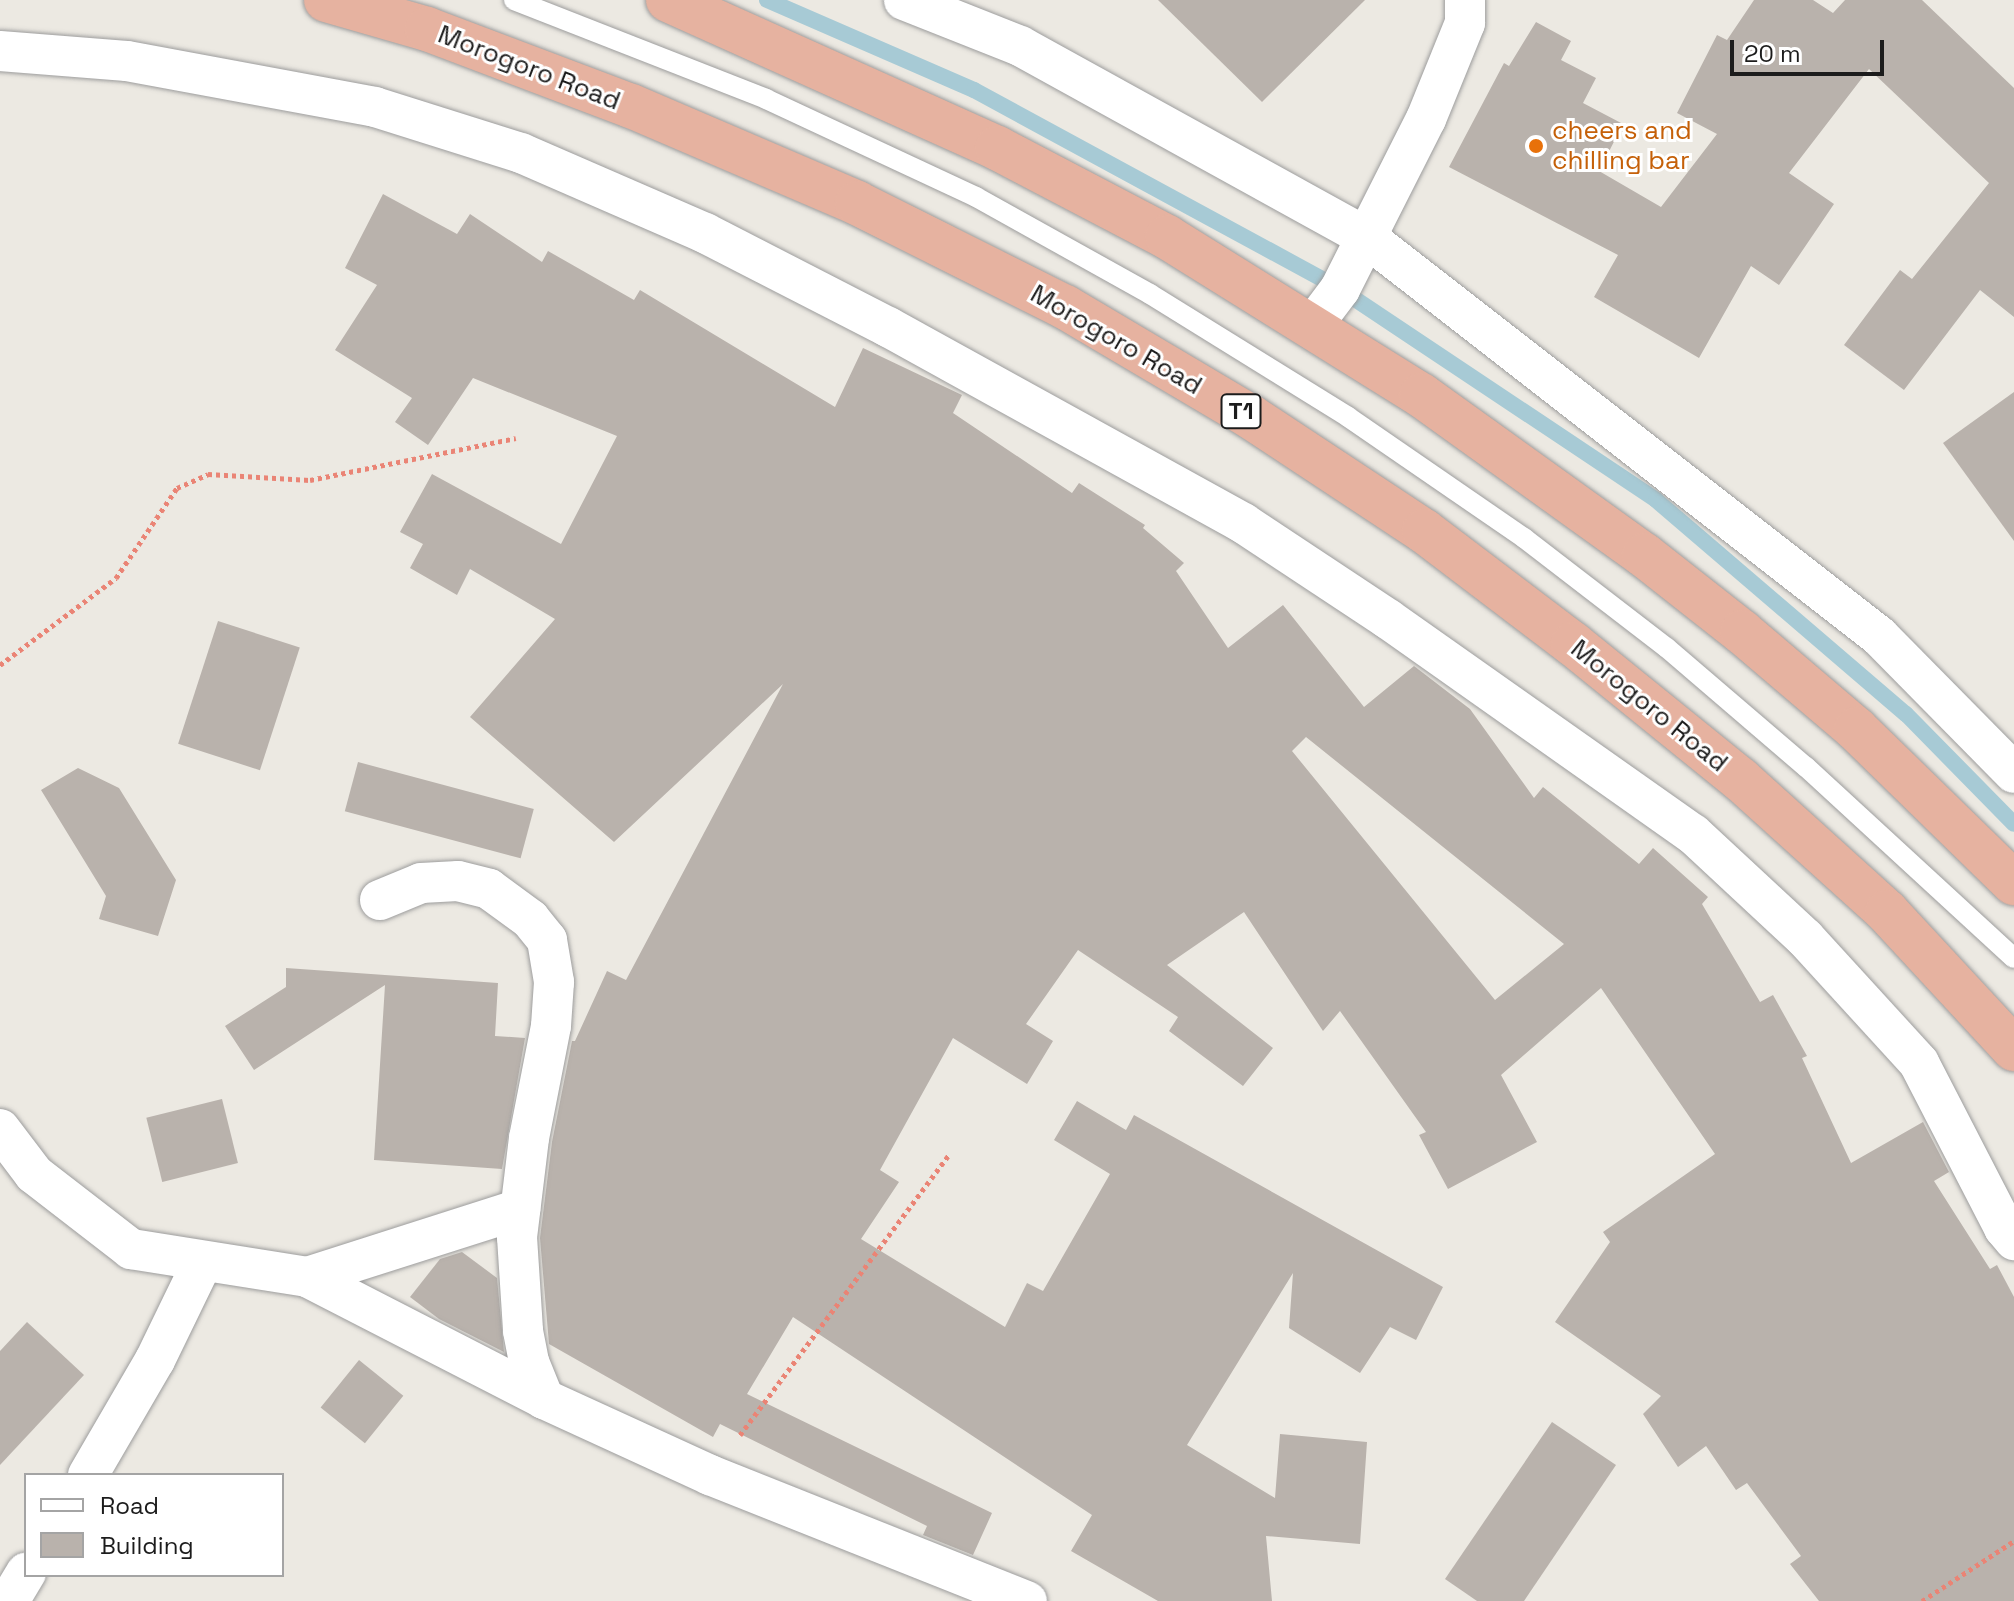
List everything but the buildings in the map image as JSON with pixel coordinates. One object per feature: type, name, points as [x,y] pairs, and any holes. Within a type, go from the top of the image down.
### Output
[{"type":"highway","name":"Morogoro Road","points":[[326,0],[427,29],[631,106],[857,203],[1065,307],[1251,417],[1424,531],[1573,644],[1740,779],[1887,912],[2014,1049]]},
{"type":"highway","points":[[668,0],[997,148],[1167,237],[1313,325],[1542,480],[1742,632],[1856,729],[2014,883]]},
{"type":"street","points":[[904,0],[1020,46],[1366,237],[1879,636],[2014,773]]},
{"type":"street","points":[[1313,325],[1340,289],[1426,119],[1465,23],[1465,0]]},
{"type":"street","points":[[0,51],[127,61],[375,107],[521,153],[719,240],[888,327],[1243,523],[1388,619],[1693,834],[1760,896],[1805,938],[1919,1063],[2004,1228],[2014,1240]]},
{"type":"street","points":[[380,900],[421,883],[458,881],[489,889],[530,919],[547,940],[554,982],[551,1026],[529,1138],[517,1237],[523,1331],[529,1362],[544,1399]]},
{"type":"street","points":[[0,1129],[34,1174],[131,1249],[202,1263],[307,1277],[544,1399],[710,1475],[1027,1601]]},
{"type":"street","points":[[307,1277],[520,1209]]},
{"type":"street","points":[[89,1473],[155,1360],[202,1263]]},
{"type":"street","points":[[9,1601],[24,1576]]},
{"type":"lane","name":"Morogoro Road","points":[[514,0],[766,99],[976,197],[1150,294],[1348,417],[1524,538],[1667,648],[1806,767],[2014,958]]},
{"type":"lane","name":"Morogoro Road","points":[[1929,881],[2014,976]]},
{"type":"path","points":[[0,665],[116,578],[177,488],[208,474],[310,480],[516,438]]},
{"type":"path","points":[[710,1475],[949,1155]]},
{"type":"path","points":[[1922,1601],[2014,1541]]},
{"type":"waterway","points":[[767,0],[974,90],[1340,289],[1656,500],[1906,714],[2014,824]]},
{"type":"place","name":"cheers and chilling bar","points":[[1536,146]]}]
